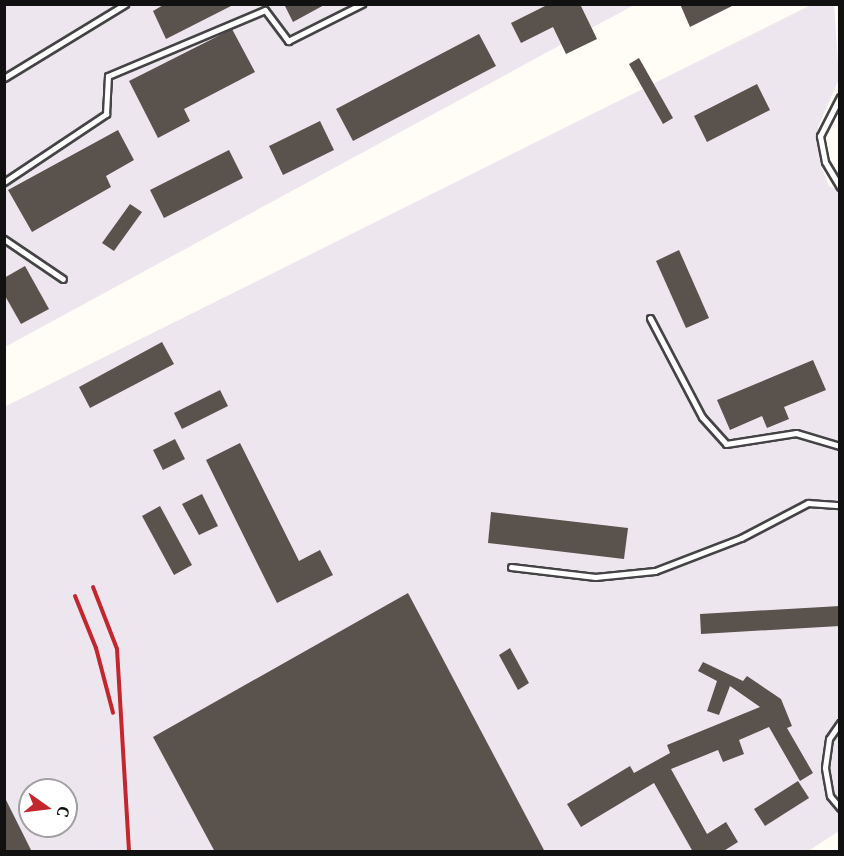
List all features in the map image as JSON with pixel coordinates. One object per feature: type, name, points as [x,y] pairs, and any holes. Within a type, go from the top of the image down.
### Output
[{"type":"lane","points":[[4,78],[125,4]]},
{"type":"lane","points":[[4,182],[106,114],[108,76],[265,10],[288,41],[362,4]]},
{"type":"lane","points":[[840,97],[820,136],[825,162],[840,187]]},
{"type":"lane","points":[[4,239],[63,279]]},
{"type":"lane","points":[[650,318],[702,417],[726,444],[796,433],[840,446]]},
{"type":"lane","points":[[511,567],[595,577],[655,571],[741,538],[808,503],[840,505]]},
{"type":"lane","points":[[840,723],[829,739],[825,768],[830,796],[840,808]]},
{"type":"shaded area","points":[[5,5],[634,5],[5,347]]},
{"type":"shaded area","points":[[811,5],[834,5],[839,79],[818,127],[820,163],[829,186],[840,191],[839,831],[807,852],[5,851],[4,407]]},
{"type":"building","points":[[165,4],[235,4],[166,39],[153,11]]},
{"type":"building","points":[[284,4],[326,4],[293,22]]},
{"type":"building","points":[[549,4],[580,4],[597,39],[566,54],[553,27],[521,43],[511,23]]},
{"type":"building","points":[[680,4],[736,4],[690,27]]},
{"type":"building","points":[[232,29],[255,72],[184,109],[190,121],[158,138],[129,81]]},
{"type":"building","points":[[479,34],[496,66],[353,141],[336,109]]},
{"type":"building","points":[[639,58],[673,118],[663,124],[629,64]]},
{"type":"building","points":[[757,84],[770,110],[707,142],[694,116]]},
{"type":"building","points":[[320,121],[334,150],[283,175],[269,146]]},
{"type":"building","points":[[118,130],[134,160],[106,176],[111,187],[32,232],[8,190]]},
{"type":"building","points":[[229,150],[243,178],[164,218],[150,190]]},
{"type":"building","points":[[130,204],[142,212],[114,251],[102,243]]},
{"type":"building","points":[[679,250],[709,318],[686,328],[656,261]]},
{"type":"building","points":[[25,266],[49,309],[21,324],[4,294],[4,278]]},
{"type":"building","points":[[162,342],[174,364],[90,408],[79,387]]},
{"type":"building","points":[[813,360],[826,390],[784,407],[789,419],[767,428],[762,416],[730,430],[717,400]]},
{"type":"building","points":[[220,390],[228,406],[182,429],[174,413]]},
{"type":"building","points":[[175,439],[185,459],[163,470],[153,450]]},
{"type":"building","points":[[240,443],[299,561],[320,550],[333,575],[277,603],[206,460]]},
{"type":"building","points":[[202,494],[218,526],[199,535],[182,504]]},
{"type":"building","points":[[160,506],[192,565],[174,575],[142,516]]},
{"type":"building","points":[[491,512],[628,528],[624,559],[488,543]]},
{"type":"building","points":[[408,593],[545,852],[215,852],[153,737]]},
{"type":"building","points":[[840,606],[840,626],[701,634],[700,614]]},
{"type":"building","points":[[510,648],[529,683],[518,690],[499,655]]},
{"type":"building","points":[[703,662],[743,681],[747,676],[781,699],[792,726],[787,728],[813,773],[800,781],[769,727],[739,740],[744,754],[723,762],[718,750],[671,769],[707,834],[726,822],[738,842],[722,852],[693,852],[654,783],[581,827],[567,804],[630,766],[634,773],[670,753],[667,745],[760,707],[730,686],[719,715],[707,711],[717,681],[698,671]]},
{"type":"building","points":[[798,781],[809,798],[765,826],[754,809]]},
{"type":"building","points":[[4,796],[18,824],[18,838],[25,838],[32,852],[4,852]]},
{"type":"railway","points":[[93,587],[117,649],[129,852]]},
{"type":"railway","points":[[75,596],[96,648],[113,713]]}]
